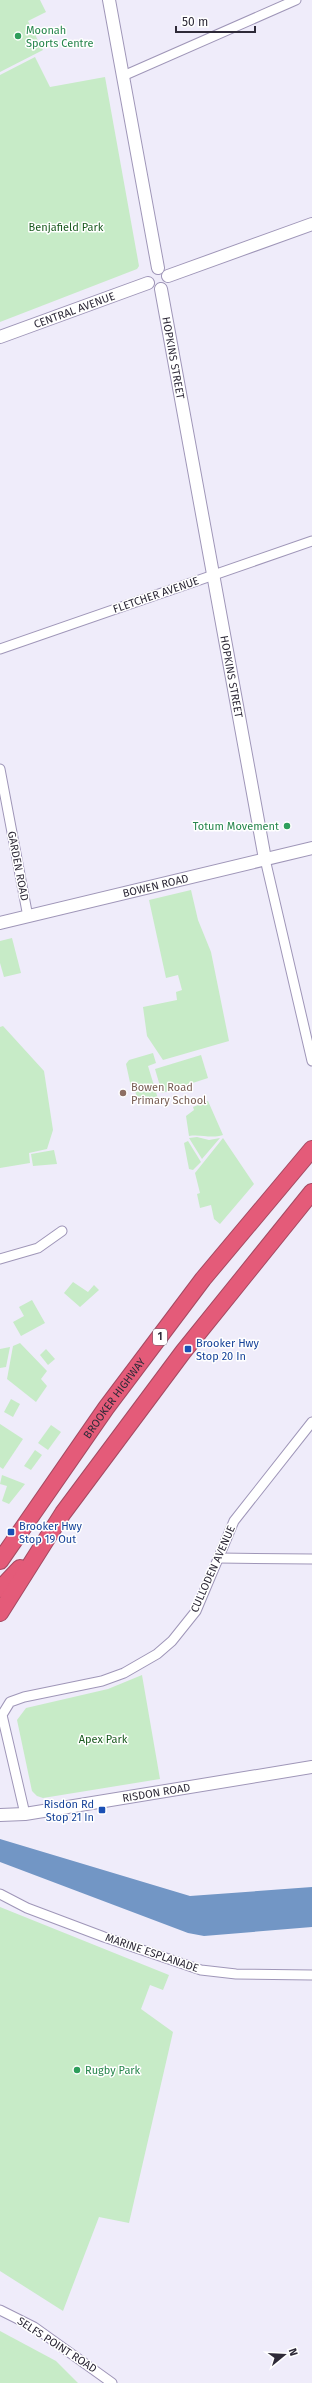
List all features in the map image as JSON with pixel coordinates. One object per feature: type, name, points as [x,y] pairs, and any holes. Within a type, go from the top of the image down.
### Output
[{"type":"highway","name":"BROOKER HIGHWAY","points":[[0,1561],[106,1408],[199,1285],[312,1149]]},
{"type":"highway","points":[[0,1613],[39,1548],[183,1352],[312,1192]]},
{"type":"highway","points":[[0,1589],[39,1548]]},
{"type":"street","points":[[109,0],[158,268]]},
{"type":"street","points":[[123,76],[296,0]]},
{"type":"street","points":[[168,276],[312,224]]},
{"type":"street","points":[[158,268],[164,271],[168,276],[167,284],[161,289],[155,289],[148,282],[150,273],[158,268]]},
{"type":"street","name":"CENTRAL AVENUE","points":[[0,337],[148,282]]},
{"type":"street","name":"HOPKINS STREET","points":[[161,289],[265,859],[312,1061]]},
{"type":"street","name":"FLETCHER AVENUE","points":[[0,650],[312,541]]},
{"type":"street","name":"GARDEN ROAD","points":[[0,769],[28,917]]},
{"type":"street","name":"BOWEN ROAD","points":[[0,923],[312,848]]},
{"type":"street","points":[[0,1259],[38,1248],[62,1230]]},
{"type":"street","name":"CULLODEN AVENUE","points":[[25,1814],[1,1711],[10,1702],[24,1697],[102,1681],[124,1673],[157,1654],[184,1627],[196,1611],[234,1521],[312,1422]]},
{"type":"street","points":[[219,1558],[312,1559]]},
{"type":"street","name":"RISDON ROAD","points":[[0,1815],[25,1814],[312,1767]]},
{"type":"street","name":"MARINE ESPLANADE","points":[[0,1894],[28,1908],[104,1937],[201,1970],[236,1974],[312,1975]]},
{"type":"street","name":"SELFS POINT ROAD","points":[[0,2310],[34,2327],[112,2383]]},
{"type":"green space","name":"Moonah Sports Centre","points":[[0,0],[40,0],[46,12],[28,21],[43,50],[0,72]]},
{"type":"green space","name":"Benjafield Park","points":[[35,57],[50,87],[105,77],[139,266],[137,269],[0,322],[0,75]]},
{"type":"green space","points":[[191,890],[198,920],[211,952],[229,1041],[163,1060],[147,1036],[143,1007],[177,1000],[176,992],[182,990],[178,975],[166,978],[149,900]]},
{"type":"green space","points":[[12,938],[21,973],[4,977],[0,963],[0,941]]},
{"type":"green space","points":[[3,1026],[44,1071],[53,1130],[47,1149],[29,1153],[30,1163],[0,1168],[0,1027]]},
{"type":"green space","points":[[153,1053],[156,1063],[148,1066],[159,1102],[138,1099],[134,1089],[131,1087],[126,1064],[129,1060]]},
{"type":"green space","points":[[201,1055],[208,1078],[162,1093],[155,1069]]},
{"type":"green space","points":[[208,1101],[223,1135],[214,1137],[189,1136],[186,1116],[194,1110],[193,1107]]},
{"type":"green space","points":[[197,1137],[209,1140],[220,1138],[202,1159],[189,1138]]},
{"type":"green space","points":[[223,1138],[254,1184],[220,1224],[214,1219],[211,1205],[200,1208],[197,1194],[200,1193],[195,1173]]},
{"type":"green space","points":[[188,1141],[201,1162],[193,1170],[189,1169],[184,1143]]},
{"type":"green space","points":[[54,1150],[57,1164],[33,1166],[31,1154]]},
{"type":"green space","points":[[73,1282],[88,1292],[94,1285],[99,1290],[80,1307],[64,1293]]},
{"type":"green space","points":[[32,1300],[45,1323],[21,1336],[13,1322],[24,1316],[19,1307]]},
{"type":"green space","points":[[20,1343],[47,1371],[41,1379],[47,1386],[36,1402],[7,1379],[13,1346]]},
{"type":"green space","points":[[10,1347],[6,1367],[0,1368],[0,1349]]},
{"type":"green space","points":[[46,1349],[55,1359],[48,1365],[40,1355]]},
{"type":"green space","points":[[11,1399],[20,1404],[13,1417],[4,1412]]},
{"type":"green space","points":[[0,1424],[23,1439],[3,1469],[0,1467]]},
{"type":"green space","points":[[51,1425],[61,1432],[48,1450],[38,1443]]},
{"type":"green space","points":[[35,1450],[42,1455],[31,1470],[24,1466]]},
{"type":"green space","points":[[2,1475],[25,1484],[9,1504],[2,1501],[7,1486],[0,1484]]},
{"type":"green space","name":"Apex Park","points":[[142,1675],[160,1779],[43,1798],[37,1796],[32,1791],[17,1720],[26,1708],[108,1689]]},
{"type":"green space","points":[[0,1907],[169,1975],[163,1990],[150,1985],[141,2009],[173,2032],[129,2223],[99,2217],[63,2311],[0,2271]]},
{"type":"green space","points":[[0,2331],[56,2361],[78,2383],[0,2383]]},
{"type":"water","points":[[0,1839],[190,1896],[312,1887],[312,1927],[204,1936],[188,1933],[0,1862]]},
{"type":"place","name":"Moonah Sports Centre","points":[[18,36]]},
{"type":"place","name":"Totum Movement","points":[[287,826]]},
{"type":"place","name":"Bowen Road Primary School","points":[[123,1093]]},
{"type":"place","name":"Brooker Hwy Stop 20 In","points":[[188,1349]]},
{"type":"place","name":"Brooker Hwy Stop 19 Out","points":[[11,1532]]},
{"type":"place","name":"Risdon Rd Stop 21 In","points":[[102,1810]]},
{"type":"place","name":"Rugby Park","points":[[77,2070]]}]
